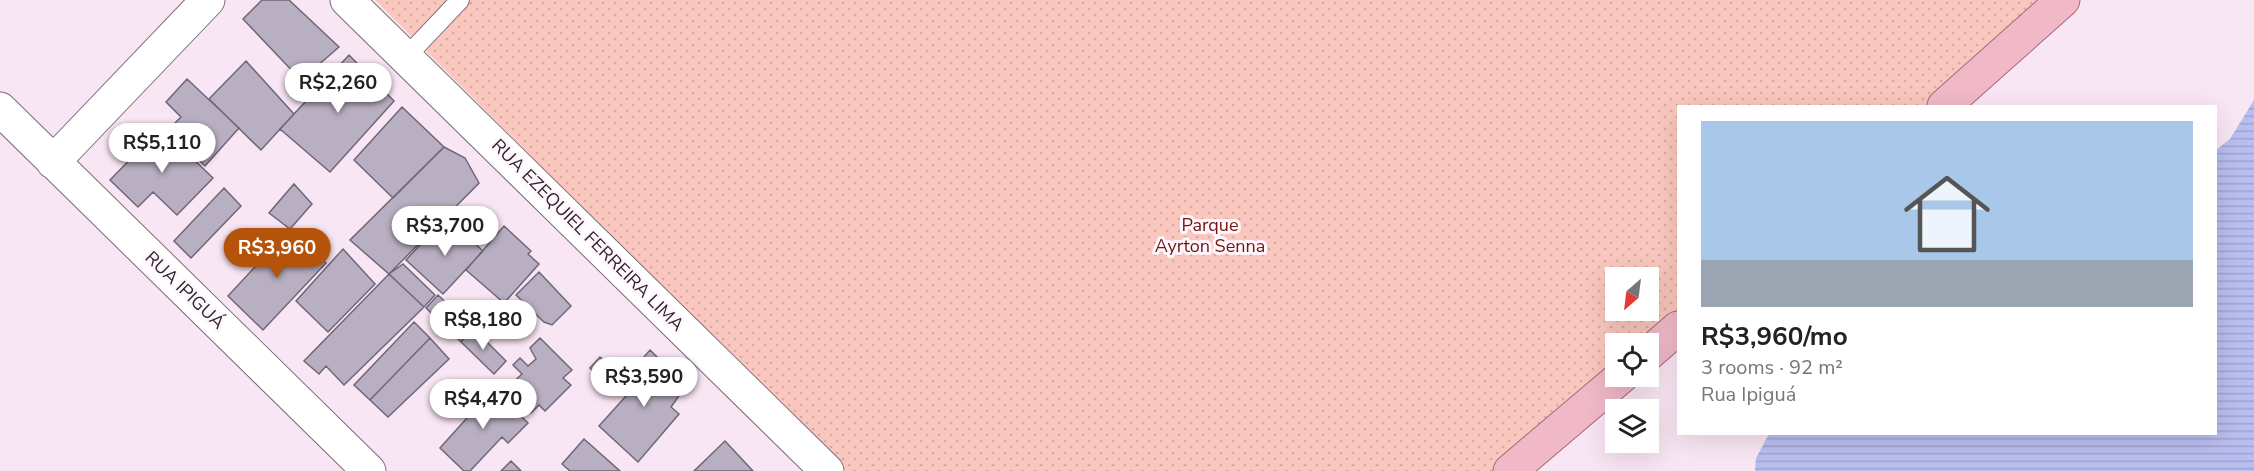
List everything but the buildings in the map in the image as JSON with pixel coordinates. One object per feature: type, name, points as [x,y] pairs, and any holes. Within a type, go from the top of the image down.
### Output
[{"type":"main road","points":[[1945,105],[2063,0]]},
{"type":"main road","points":[[1659,344],[1677,329]]},
{"type":"main road","points":[[1510,471],[1609,387]]},
{"type":"street","points":[[53,162],[208,0]]},
{"type":"street","name":"RUA EZEQUIEL FERREIRA LIMA","points":[[347,0],[407,56],[827,471]]},
{"type":"street","name":"RUA IPIGUÁ","points":[[0,109],[369,471]]},
{"type":"lane","points":[[407,56],[460,0]]},
{"type":"green space","name":"Parque Ayrton Senna","points":[[375,0],[2046,0],[1929,105],[1677,105],[1677,318],[1659,333],[1605,333],[1605,379],[1497,471],[846,471]]},
{"type":"water","points":[[2254,100],[2254,471],[1755,471],[1756,458],[1768,435],[2217,435],[2217,149],[2230,139]]}]
